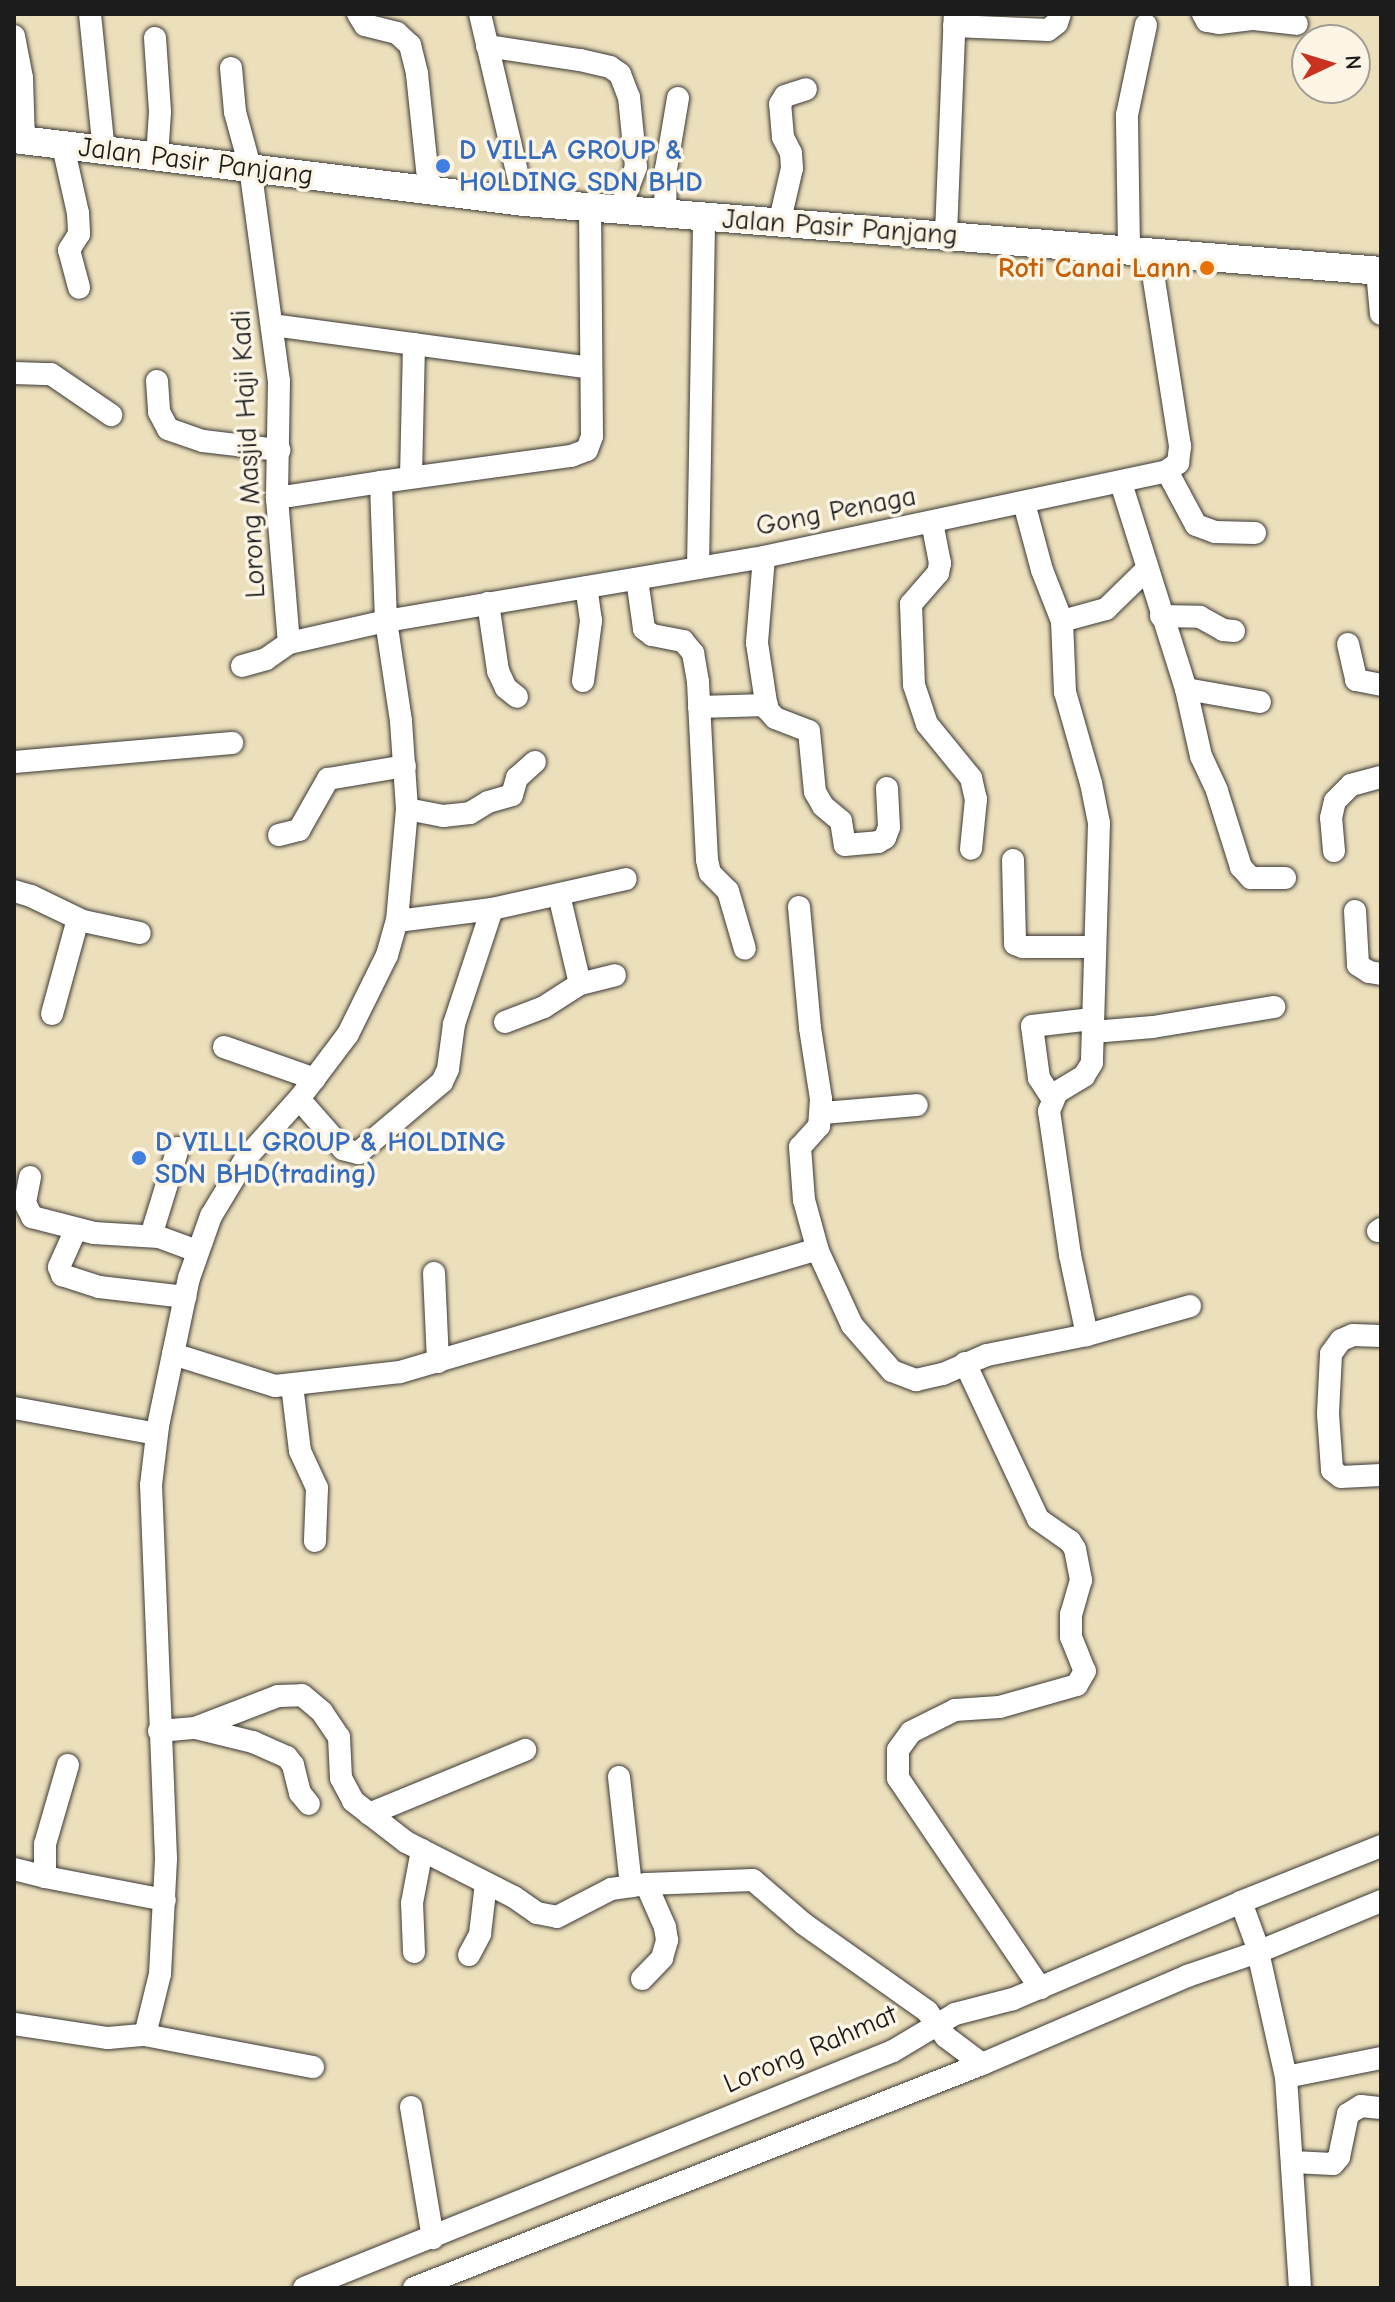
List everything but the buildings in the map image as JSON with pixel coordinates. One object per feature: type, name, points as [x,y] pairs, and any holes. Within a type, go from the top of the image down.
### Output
[{"type":"main road","name":"Jalan Pasir Panjang","points":[[19,140],[524,202],[779,224],[1139,249],[1379,271]]},
{"type":"street","points":[[90,14],[104,151]]},
{"type":"street","points":[[358,14],[365,25],[397,33],[410,45],[417,74],[429,188]]},
{"type":"street","points":[[480,14],[524,202]]},
{"type":"street","points":[[946,234],[954,20],[1048,30],[1057,23],[1060,14]]},
{"type":"street","points":[[1203,14],[1207,21],[1219,23],[1254,19],[1297,24]]},
{"type":"street","points":[[1146,25],[1127,115],[1139,249],[1180,446],[1178,463],[1167,471],[1196,525],[1215,532],[1255,533]]},
{"type":"street","points":[[14,36],[22,78],[19,140]]},
{"type":"street","points":[[155,38],[160,112],[157,157]]},
{"type":"street","points":[[487,46],[580,60],[610,67],[620,74],[629,97],[636,167],[620,209]]},
{"type":"street","name":"Lorong Masjid Haji Kadi","points":[[231,68],[235,112],[250,167],[279,381],[277,498],[289,643]]},
{"type":"street","points":[[779,224],[792,168],[791,153],[783,137],[780,104],[785,96],[806,89]]},
{"type":"street","points":[[665,213],[666,169],[678,98]]},
{"type":"street","points":[[63,146],[78,213],[79,234],[69,250],[79,288]]},
{"type":"street","points":[[277,498],[571,456],[587,450],[592,436],[589,368],[590,206]]},
{"type":"street","points":[[698,568],[704,218]]},
{"type":"street","points":[[1379,271],[1381,314]]},
{"type":"street","points":[[273,325],[589,368]]},
{"type":"street","points":[[411,477],[414,344]]},
{"type":"street","points":[[14,373],[51,374],[111,415]]},
{"type":"street","points":[[157,381],[159,412],[168,429],[203,441],[279,450]]},
{"type":"street","name":"Gong Penaga","points":[[289,643],[386,621],[764,557],[1167,471]]},
{"type":"street","points":[[145,2035],[160,1974],[165,1900],[151,1485],[157,1434],[185,1297],[197,1251],[211,1216],[246,1158],[299,1099],[348,1034],[387,955],[397,921],[407,809],[405,766],[386,621],[381,482]]},
{"type":"street","points":[[1121,483],[1186,689],[1201,756],[1217,791],[1244,873],[1251,878],[1285,878]]},
{"type":"street","points":[[1024,503],[1042,570],[1062,621],[1065,692],[1099,823],[1089,1070],[1052,1098],[1049,1111],[1057,1175],[1087,1335]]},
{"type":"street","points":[[932,522],[940,563],[938,573],[911,604],[914,685],[927,724],[971,778],[976,799],[971,849]]},
{"type":"street","points":[[764,557],[757,643],[767,705],[775,718],[809,731],[815,792],[823,806],[841,821],[845,845],[878,842],[885,838],[889,827],[887,788]]},
{"type":"street","points":[[1062,621],[1106,609],[1146,570]]},
{"type":"street","points":[[637,579],[644,629],[652,635],[683,641],[693,653],[707,860],[710,873],[728,891],[745,949]]},
{"type":"street","points":[[583,681],[591,621],[586,587]]},
{"type":"street","points":[[488,603],[498,671],[506,688],[517,697]]},
{"type":"street","points":[[1161,616],[1200,617],[1223,630],[1234,631]]},
{"type":"street","points":[[242,666],[266,659],[289,643]]},
{"type":"street","points":[[1348,644],[1356,680],[1381,685]]},
{"type":"street","points":[[1186,689],[1260,702]]},
{"type":"street","points":[[699,707],[767,705]]},
{"type":"street","points":[[14,762],[232,743]]},
{"type":"street","points":[[407,809],[443,816],[470,813],[488,802],[512,795],[520,775],[535,762]]},
{"type":"street","points":[[279,835],[299,830],[328,779],[405,766]]},
{"type":"street","points":[[1334,851],[1331,818],[1335,801],[1351,785],[1381,777]]},
{"type":"street","points":[[1013,860],[1015,944],[1023,947],[1095,947]]},
{"type":"street","points":[[397,921],[492,909],[626,879]]},
{"type":"street","points":[[14,891],[78,919],[140,933]]},
{"type":"street","points":[[559,895],[580,984]]},
{"type":"street","points":[[799,907],[822,1113],[819,1126],[800,1147],[804,1200],[817,1249],[852,1325],[892,1371],[910,1379],[924,1380],[993,1353],[1087,1335],[1190,1306]]},
{"type":"street","points":[[299,1099],[343,1149],[358,1153],[442,1082],[448,1069],[454,1024],[492,909]]},
{"type":"street","points":[[1355,911],[1358,965],[1369,972],[1381,974]]},
{"type":"street","points":[[52,1014],[78,919]]},
{"type":"street","points":[[505,1022],[544,1007],[580,984],[615,975]]},
{"type":"street","points":[[1052,1098],[1039,1078],[1032,1026],[1153,1027],[1274,1007]]},
{"type":"street","points":[[224,1047],[315,1079]]},
{"type":"street","points":[[822,1113],[917,1105]]},
{"type":"street","points":[[151,1236],[178,1148]]},
{"type":"street","points":[[30,1177],[25,1197],[29,1215],[76,1229],[151,1236],[197,1251]]},
{"type":"street","points":[[76,1229],[59,1267],[62,1275],[99,1287],[185,1297]]},
{"type":"street","points":[[173,1354],[262,1384],[292,1385],[400,1372],[817,1249]]},
{"type":"street","points":[[434,1273],[438,1362]]},
{"type":"street","points":[[1381,1336],[1353,1335],[1341,1340],[1331,1354],[1328,1414],[1332,1470],[1341,1477],[1381,1475]]},
{"type":"street","points":[[965,1363],[1038,1519],[1070,1541],[1075,1549],[1081,1580],[1071,1614],[1071,1637],[1085,1671],[1077,1685],[999,1707],[955,1710],[911,1732],[898,1750],[898,1778],[1040,1988]]},
{"type":"street","points":[[292,1385],[300,1451],[317,1488],[315,1541]]},
{"type":"street","points":[[14,1408],[157,1434]]},
{"type":"street","points":[[159,1731],[195,1728],[278,1696],[302,1695],[335,1728],[341,1743],[341,1778],[353,1801],[422,1850],[537,1913],[557,1917],[606,1891],[639,1885],[753,1880],[814,1932],[927,2011],[944,2032],[978,2060]]},
{"type":"street","points":[[195,1728],[253,1742],[287,1757],[293,1765],[300,1793],[309,1804]]},
{"type":"street","points":[[369,1814],[525,1750]]},
{"type":"street","points":[[45,1877],[45,1844],[68,1765]]},
{"type":"street","points":[[619,1777],[639,1885],[665,1927],[667,1940],[662,1958],[642,1979]]},
{"type":"street","name":"Lorong Rahmat","points":[[304,2288],[944,2032],[955,2014],[998,2005],[1244,1910],[1381,1846]]},
{"type":"street","points":[[414,1952],[412,1903],[422,1850]]},
{"type":"street","points":[[14,1869],[165,1900]]},
{"type":"street","points":[[469,1955],[480,1934],[486,1883]]},
{"type":"street","points":[[414,2288],[445,2282],[978,2060],[1257,1947],[1381,1901]]},
{"type":"street","points":[[1244,1910],[1257,1947],[1286,2077],[1300,2288]]},
{"type":"street","points":[[14,2024],[108,2038],[145,2035],[313,2067]]},
{"type":"street","points":[[1286,2077],[1381,2058]]},
{"type":"street","points":[[1293,2162],[1333,2164],[1339,2157],[1348,2114],[1361,2106],[1381,2108]]},
{"type":"street","points":[[411,2107],[433,2238]]},
{"type":"place","name":"D VILLA GROUP & HOLDING SDN BHD","points":[[443,166]]},
{"type":"place","name":"Roti Canai Lann","points":[[1207,268]]},
{"type":"place","name":"D VILLL GROUP & HOLDING SDN BHD(trading)","points":[[139,1158]]}]
